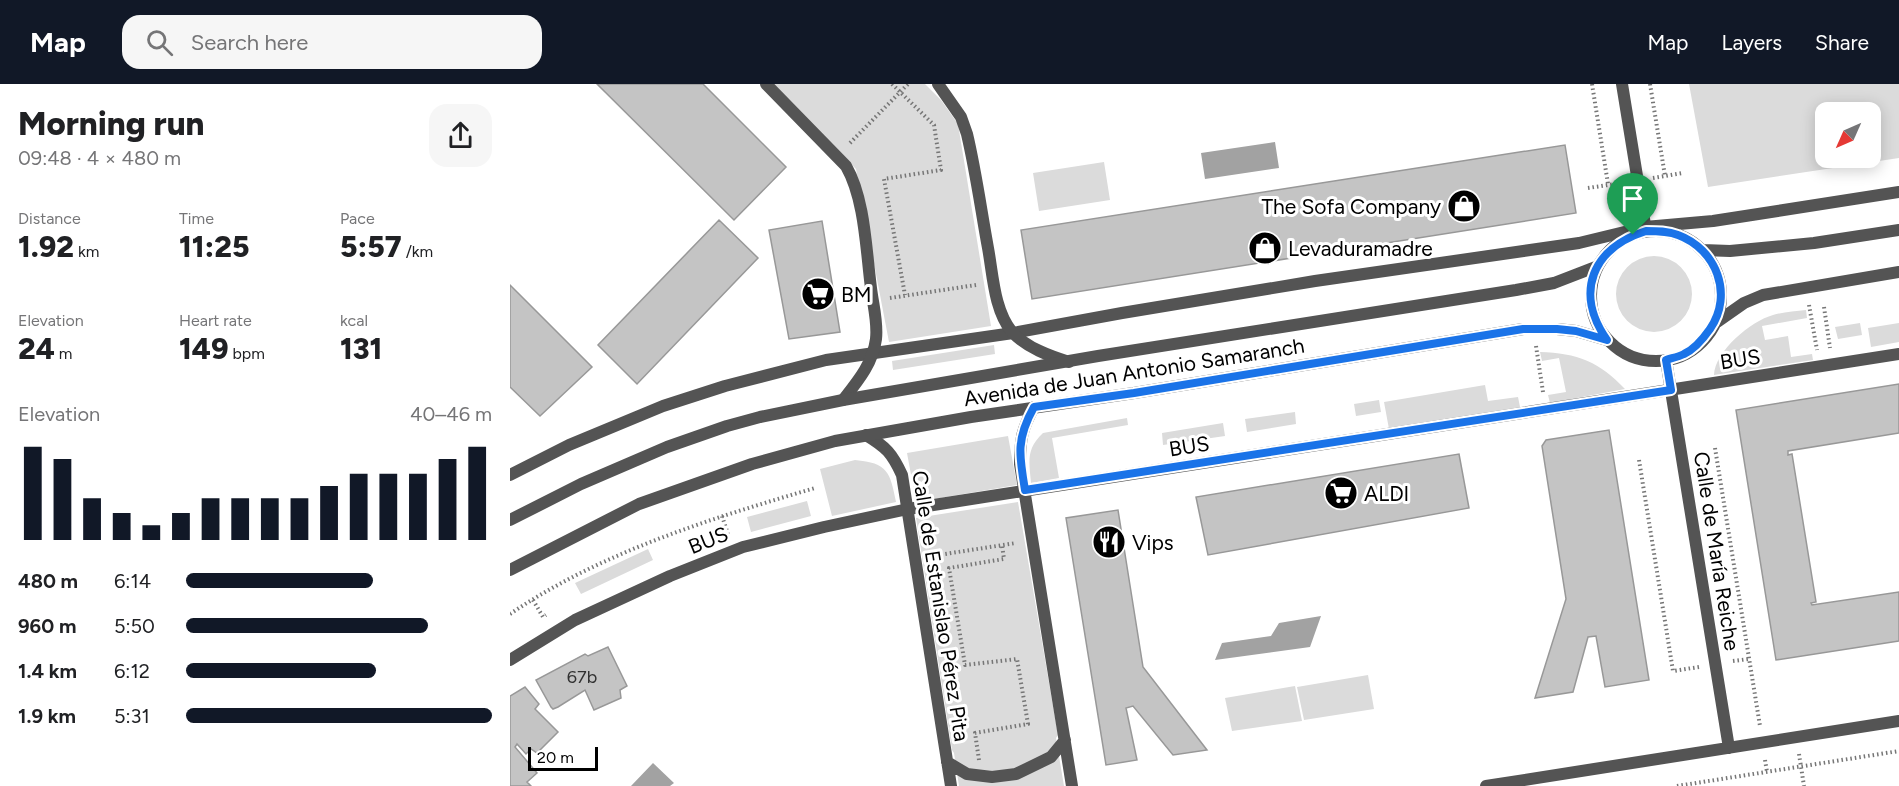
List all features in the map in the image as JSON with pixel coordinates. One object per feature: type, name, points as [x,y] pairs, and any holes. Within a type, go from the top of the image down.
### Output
[{"type":"street","points":[[766,84],[837,156],[850,174],[861,213],[877,327],[873,353],[865,370],[843,399]]},
{"type":"street","points":[[938,84],[961,117],[968,134],[999,308],[1003,319],[1013,333],[1039,350],[1069,362]]},
{"type":"street","points":[[1622,84],[1646,229]]},
{"type":"street","points":[[510,475],[569,445],[663,406],[725,386],[790,369],[873,353],[1013,333],[1281,287],[1579,243],[1646,229],[1899,192]]},
{"type":"street","points":[[1646,229],[1677,234],[1703,250],[1714,265],[1722,292],[1721,305],[1702,341],[1685,354],[1666,360],[1652,361],[1623,352],[1607,340],[1594,317],[1590,303],[1590,291],[1598,266],[1609,251],[1623,240],[1646,229]]},
{"type":"street","points":[[1703,250],[1730,251],[1814,243],[1899,230]]},
{"type":"street","name":"Avenida de Juan Antonio Samaranch","points":[[510,520],[581,484],[667,447],[760,417],[843,399],[1516,290],[1554,283],[1598,266]]},
{"type":"street","points":[[1713,324],[1744,303],[1763,295],[1899,272]]},
{"type":"street","name":"Avenida de Juan Antonio Samaranch","points":[[510,570],[639,504],[752,464],[835,441],[1523,329],[1576,331],[1607,340]]},
{"type":"street","name":"BUS","points":[[510,660],[575,620],[670,576],[743,547],[824,526],[908,509],[1025,490],[1899,354]]},
{"type":"street","name":"Calle de María Reiche","points":[[1666,360],[1729,748]]},
{"type":"street","points":[[1034,407],[1023,426],[1020,464],[1072,786]]},
{"type":"street","name":"Calle de Estanislao Pérez Pita","points":[[866,435],[885,446],[895,458],[902,475],[951,786]]},
{"type":"street","points":[[1486,786],[1899,721]]},
{"type":"street","name":"Calle de Estanislao Pérez Pita","points":[[947,762],[967,774],[992,777],[1016,774],[1051,757],[1065,740]]},
{"type":"path","points":[[892,84],[934,125],[941,170],[884,179],[905,296]]},
{"type":"path","points":[[850,143],[908,84]]},
{"type":"path","points":[[1592,84],[1608,184]]},
{"type":"path","points":[[1650,84],[1665,176]]},
{"type":"path","points":[[1660,177],[1682,173]]},
{"type":"path","points":[[1588,188],[1615,184]]},
{"type":"path","points":[[890,298],[976,284]]},
{"type":"path","points":[[1824,307],[1832,358]]},
{"type":"path","points":[[1810,309],[1819,361]]},
{"type":"path","points":[[1537,351],[1543,394]]},
{"type":"path","points":[[1715,448],[1760,731]]},
{"type":"path","points":[[1639,460],[1673,671],[1693,668]]},
{"type":"path","points":[[510,614],[560,584],[609,559],[734,511],[815,488]]},
{"type":"path","points":[[930,556],[1020,542]]},
{"type":"path","points":[[982,776],[975,733],[1028,724],[1017,659],[965,665],[949,568],[1005,559],[1002,545]]},
{"type":"path","points":[[1677,786],[1899,751]]},
{"type":"path","points":[[1799,753],[1804,786]]},
{"type":"path","points":[[1765,758],[1767,772]]},
{"type":"shaded area","points":[[773,84],[925,84],[941,100],[958,124],[991,326],[889,342],[856,169]]},
{"type":"shaded area","points":[[1689,84],[1899,84],[1899,158],[1881,161],[1881,102],[1815,102],[1815,168],[1833,168],[1708,187]]},
{"type":"shaded area","points":[[1275,142],[1279,168],[1205,179],[1201,153]]},
{"type":"shaded area","points":[[1104,162],[1110,200],[1039,211],[1033,173]]},
{"type":"shaded area","points":[[1654,256],[1669,259],[1681,267],[1689,279],[1692,294],[1689,309],[1681,321],[1669,329],[1654,332],[1639,329],[1627,321],[1619,309],[1616,294],[1619,279],[1627,267],[1639,259]]},
{"type":"shaded area","points":[[1806,310],[1807,318],[1762,326],[1765,340],[1788,336],[1791,357],[1812,354],[1813,360],[1714,375],[1716,366],[1727,347],[1745,330],[1773,315]]},
{"type":"shaded area","points":[[1860,323],[1862,335],[1838,339],[1835,327]]},
{"type":"shaded area","points":[[1899,323],[1899,342],[1871,347],[1868,328]]},
{"type":"shaded area","points":[[994,345],[995,354],[893,370],[892,361]]},
{"type":"shaded area","points":[[1540,352],[1565,354],[1587,361],[1606,372],[1625,389],[1550,403],[1548,395],[1566,392],[1559,358],[1542,361]]},
{"type":"shaded area","points":[[1485,385],[1488,401],[1518,397],[1520,407],[1389,429],[1384,402]]},
{"type":"shaded area","points":[[1379,400],[1381,412],[1356,416],[1354,404]]},
{"type":"shaded area","points":[[1295,412],[1296,424],[1247,432],[1245,419]]},
{"type":"shaded area","points":[[1127,418],[1128,425],[1052,438],[1059,478],[1031,483],[1029,462],[1031,450],[1043,433]]},
{"type":"shaded area","points":[[1223,423],[1225,436],[1163,445],[1162,433]]},
{"type":"shaded area","points":[[1008,436],[1017,485],[916,502],[907,453]]},
{"type":"shaded area","points":[[855,460],[866,461],[886,471],[892,483],[896,502],[832,516],[820,469]]},
{"type":"shaded area","points":[[807,501],[811,516],[751,532],[747,517]]},
{"type":"shaded area","points":[[1018,502],[1058,735],[1056,738],[1064,786],[959,786],[916,518]]},
{"type":"shaded area","points":[[648,549],[653,560],[581,594],[575,583]]},
{"type":"shaded area","points":[[1321,616],[1310,647],[1215,660],[1222,643],[1271,636],[1279,623]]},
{"type":"shaded area","points":[[1368,675],[1374,709],[1304,720],[1297,687]]},
{"type":"shaded area","points":[[1295,686],[1302,721],[1232,731],[1225,698]]},
{"type":"shaded area","points":[[653,763],[674,783],[670,786],[631,786]]},
{"type":"building","points":[[597,84],[703,84],[786,167],[734,220]]},
{"type":"building","points":[[1565,145],[1576,213],[1032,299],[1021,230]]},
{"type":"building","points":[[719,220],[758,258],[637,384],[598,345]]},
{"type":"building","points":[[822,221],[840,332],[789,339],[769,230]]},
{"type":"building","points":[[510,285],[592,367],[540,416],[510,387]]},
{"type":"building","points":[[1899,384],[1899,433],[1788,451],[1788,455],[1792,454],[1816,602],[1811,603],[1812,605],[1899,592],[1899,641],[1776,660],[1736,410]]},
{"type":"building","points":[[1609,430],[1649,680],[1605,687],[1596,636],[1588,637],[1573,692],[1535,698],[1566,599],[1542,446],[1546,440]]},
{"type":"building","points":[[1459,454],[1469,508],[1208,555],[1196,497]]},
{"type":"building","points":[[1118,510],[1143,667],[1207,750],[1173,755],[1133,706],[1126,708],[1137,760],[1106,765],[1066,518]]},
{"type":"building","points":[[608,647],[627,686],[620,690],[621,698],[594,710],[585,690],[553,709],[536,680],[585,654],[588,656]]},
{"type":"building","points":[[525,687],[539,704],[535,709],[558,732],[537,753],[531,749],[526,754],[517,744],[515,747],[537,773],[527,782],[531,786],[510,786],[510,696]]},
{"type":"place","name":"The Sofa Company","points":[[1464,206]]},
{"type":"place","name":"Levaduramadre","points":[[1265,248]]},
{"type":"place","name":"BM","points":[[818,294]]},
{"type":"place","name":"ALDI","points":[[1341,493]]},
{"type":"place","name":"Vips","points":[[1109,542]]},
{"type":"route","points":[[1646,231],[1660,231],[1677,234],[1689,240],[1703,250],[1714,265],[1720,282],[1721,305],[1702,341],[1685,354],[1666,360],[1671,390],[1025,490],[1020,464],[1020,445],[1023,426],[1034,407],[1134,393],[1523,329],[1576,331],[1607,340],[1594,317],[1590,303],[1590,291],[1598,266],[1609,251],[1633,235],[1646,231]]}]
